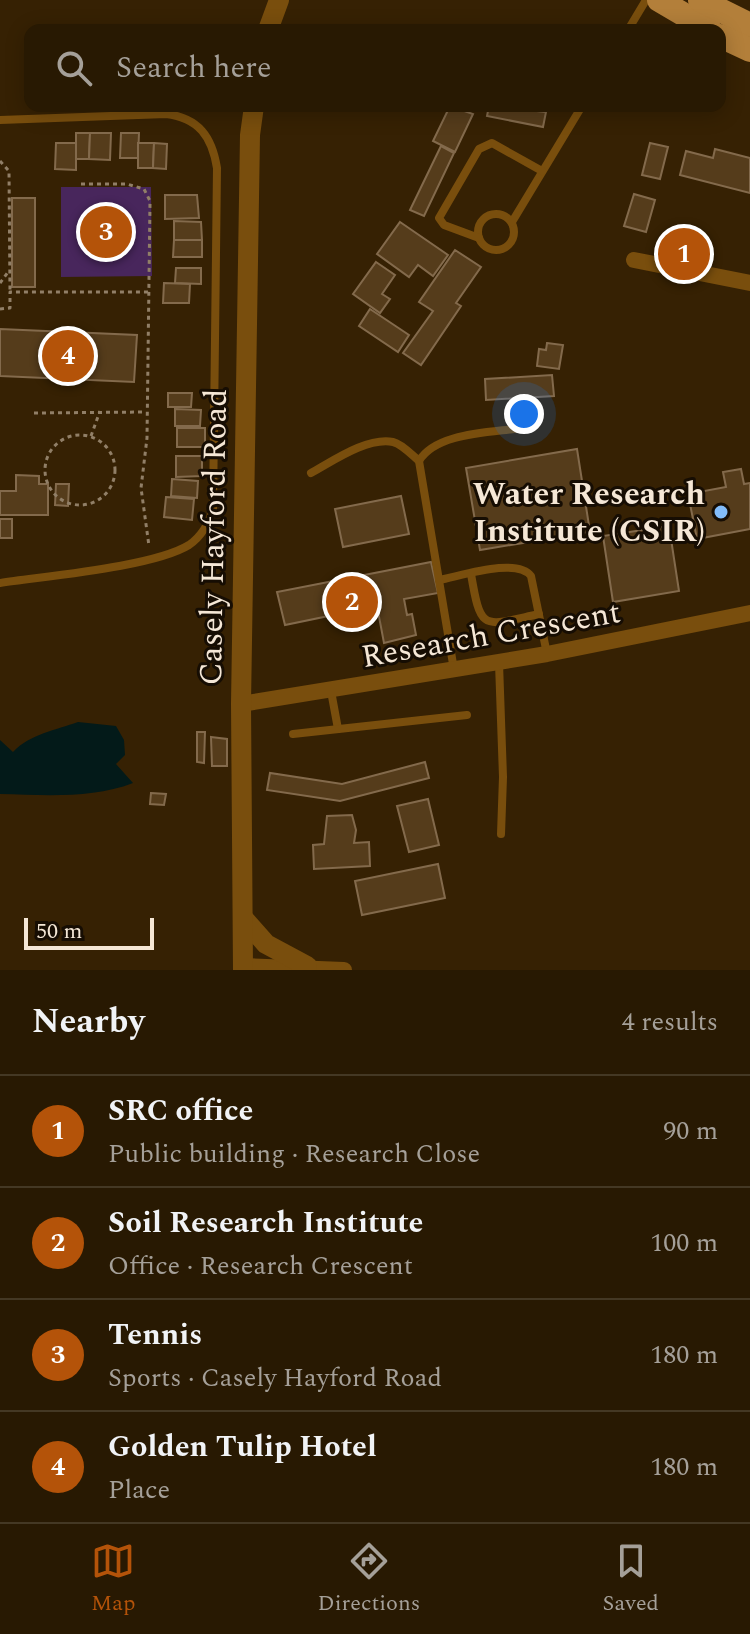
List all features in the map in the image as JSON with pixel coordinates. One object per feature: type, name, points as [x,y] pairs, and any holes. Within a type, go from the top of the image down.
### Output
[{"type":"main road","points":[[659,0],[700,24]]},
{"type":"main road","points":[[700,0],[750,25]]},
{"type":"main road","points":[[726,39],[750,50]]},
{"type":"street","points":[[270,24],[279,0]]},
{"type":"street","name":"Casely Hayford Road","points":[[243,968],[241,704],[250,135],[253,112]]},
{"type":"street","points":[[634,260],[750,283]]},
{"type":"street","name":"Research Crescent","points":[[241,704],[499,663],[750,613]]},
{"type":"street","points":[[243,918],[266,944],[304,968]]},
{"type":"street","points":[[243,968],[344,970]]},
{"type":"lane","points":[[632,24],[646,0]]},
{"type":"lane","points":[[542,171],[492,143],[479,149],[439,218],[444,225],[479,238],[494,250],[506,247],[514,238],[512,222],[578,112]]},
{"type":"lane","points":[[0,583],[151,558],[192,543],[207,527],[213,510],[218,377],[214,151],[202,128],[180,116],[134,113],[1,122]]},
{"type":"lane","points":[[479,238],[480,225],[489,215],[503,215],[512,222]]},
{"type":"lane","points":[[454,670],[419,461],[426,449],[442,442],[528,427]]},
{"type":"lane","points":[[311,473],[346,454],[384,442],[396,442],[419,461]]},
{"type":"lane","points":[[439,580],[513,566],[526,569],[531,576],[547,654]]},
{"type":"lane","points":[[471,574],[478,615],[486,621],[496,624],[539,614]]},
{"type":"lane","points":[[499,663],[503,777],[501,834]]},
{"type":"lane","points":[[331,691],[338,729]]},
{"type":"lane","points":[[293,734],[467,715]]},
{"type":"path","points":[[0,161],[9,171],[10,292],[10,308],[0,309]]},
{"type":"path","points":[[81,184],[127,184],[147,193],[147,412],[141,488],[151,558]]},
{"type":"path","points":[[0,283],[8,272]]},
{"type":"path","points":[[10,292],[149,292]]},
{"type":"path","points":[[91,436],[100,411]]},
{"type":"path","points":[[34,413],[147,412]]},
{"type":"path","points":[[68,436],[91,436],[110,450],[115,473],[112,484],[106,494],[85,505],[62,500],[53,493],[45,472],[50,450],[68,436]]},
{"type":"shaded area","points":[[61,187],[151,187],[152,276],[61,277]]},
{"type":"water","points":[[78,722],[116,726],[124,740],[125,755],[116,764],[133,783],[85,794],[0,794],[0,740],[13,752],[35,737]]},
{"type":"building","points":[[447,112],[473,114],[455,152],[433,141]]},
{"type":"building","points":[[488,112],[546,112],[543,127],[487,116]]},
{"type":"building","points":[[76,133],[90,133],[89,159],[76,159]]},
{"type":"building","points":[[90,133],[111,133],[110,160],[89,159]]},
{"type":"building","points":[[121,133],[139,133],[138,158],[120,158]]},
{"type":"building","points":[[56,143],[76,143],[76,170],[55,169]]},
{"type":"building","points":[[138,143],[154,143],[153,168],[138,168]]},
{"type":"building","points":[[154,143],[167,144],[166,169],[153,168]]},
{"type":"building","points":[[650,143],[668,147],[660,179],[642,175]]},
{"type":"building","points":[[441,146],[454,153],[424,216],[410,210]]},
{"type":"building","points":[[715,149],[750,158],[750,193],[680,175],[686,151],[713,158]]},
{"type":"building","points":[[634,194],[655,200],[646,232],[624,226]]},
{"type":"building","points":[[165,195],[197,195],[199,218],[165,219]]},
{"type":"building","points":[[12,198],[35,198],[35,287],[12,287]]},
{"type":"building","points":[[174,221],[201,222],[202,240],[174,240]]},
{"type":"building","points":[[400,222],[448,255],[433,276],[418,265],[409,277],[377,254]]},
{"type":"building","points":[[673,238],[695,244],[690,261],[669,254]]},
{"type":"building","points":[[174,240],[202,240],[202,257],[173,257]]},
{"type":"building","points":[[455,250],[481,267],[456,303],[461,306],[421,365],[403,353],[433,311],[419,302]]},
{"type":"building","points":[[376,262],[395,275],[382,294],[390,299],[380,313],[353,294]]},
{"type":"building","points":[[176,268],[201,268],[201,284],[175,283]]},
{"type":"building","points":[[164,283],[190,284],[189,303],[163,303]]},
{"type":"building","points":[[370,309],[409,335],[398,352],[359,326]]},
{"type":"building","points":[[0,329],[137,335],[134,382],[0,376]]},
{"type":"building","points":[[547,343],[563,345],[559,369],[537,366],[539,349],[546,350]]},
{"type":"building","points":[[552,375],[554,396],[486,400],[485,379]]},
{"type":"building","points":[[168,393],[192,393],[191,407],[168,407]]},
{"type":"building","points":[[175,409],[201,410],[200,426],[175,426]]},
{"type":"building","points":[[177,428],[205,428],[205,447],[177,447]]},
{"type":"building","points":[[577,449],[590,532],[480,550],[466,468]]},
{"type":"building","points":[[176,456],[202,456],[202,476],[176,477]]},
{"type":"building","name":"Water Research Institute (CSIR)","points":[[741,469],[744,484],[750,483],[750,529],[697,539],[688,494],[726,487],[723,472]]},
{"type":"building","points":[[16,475],[39,476],[39,484],[48,484],[48,515],[0,515],[0,491],[16,491]]},
{"type":"building","points":[[172,479],[198,481],[197,498],[171,496]]},
{"type":"building","points":[[56,484],[69,484],[68,506],[55,505]]},
{"type":"building","points":[[401,496],[409,534],[343,547],[335,509]]},
{"type":"building","points":[[166,497],[194,499],[192,520],[164,517]]},
{"type":"building","points":[[0,519],[12,519],[12,538],[0,538]]},
{"type":"building","points":[[669,526],[679,591],[613,602],[603,536]]},
{"type":"building","points":[[431,562],[438,593],[404,599],[407,615],[412,614],[416,635],[384,643],[377,606],[285,625],[277,592]]},
{"type":"building","points":[[197,732],[205,732],[204,763],[197,762]]},
{"type":"building","points":[[211,737],[227,739],[227,766],[212,766]]},
{"type":"building","points":[[425,762],[429,778],[340,801],[267,790],[270,773],[342,784]]},
{"type":"building","points":[[151,793],[166,794],[164,805],[150,804]]},
{"type":"building","points":[[428,799],[439,845],[409,852],[397,806]]},
{"type":"building","points":[[352,815],[356,830],[354,843],[369,842],[370,866],[314,869],[313,845],[324,844],[327,816]]},
{"type":"building","points":[[438,864],[445,898],[362,915],[355,881]]},
{"type":"place","name":"Tennis","points":[[106,232]]},
{"type":"place","name":"SRC office","points":[[684,254]]},
{"type":"place","name":"Golden Tulip Hotel","points":[[68,356]]},
{"type":"place","name":"Water Research Institute (CSIR)","points":[[721,512]]},
{"type":"place","name":"Soil Research Institute","points":[[352,602]]}]
